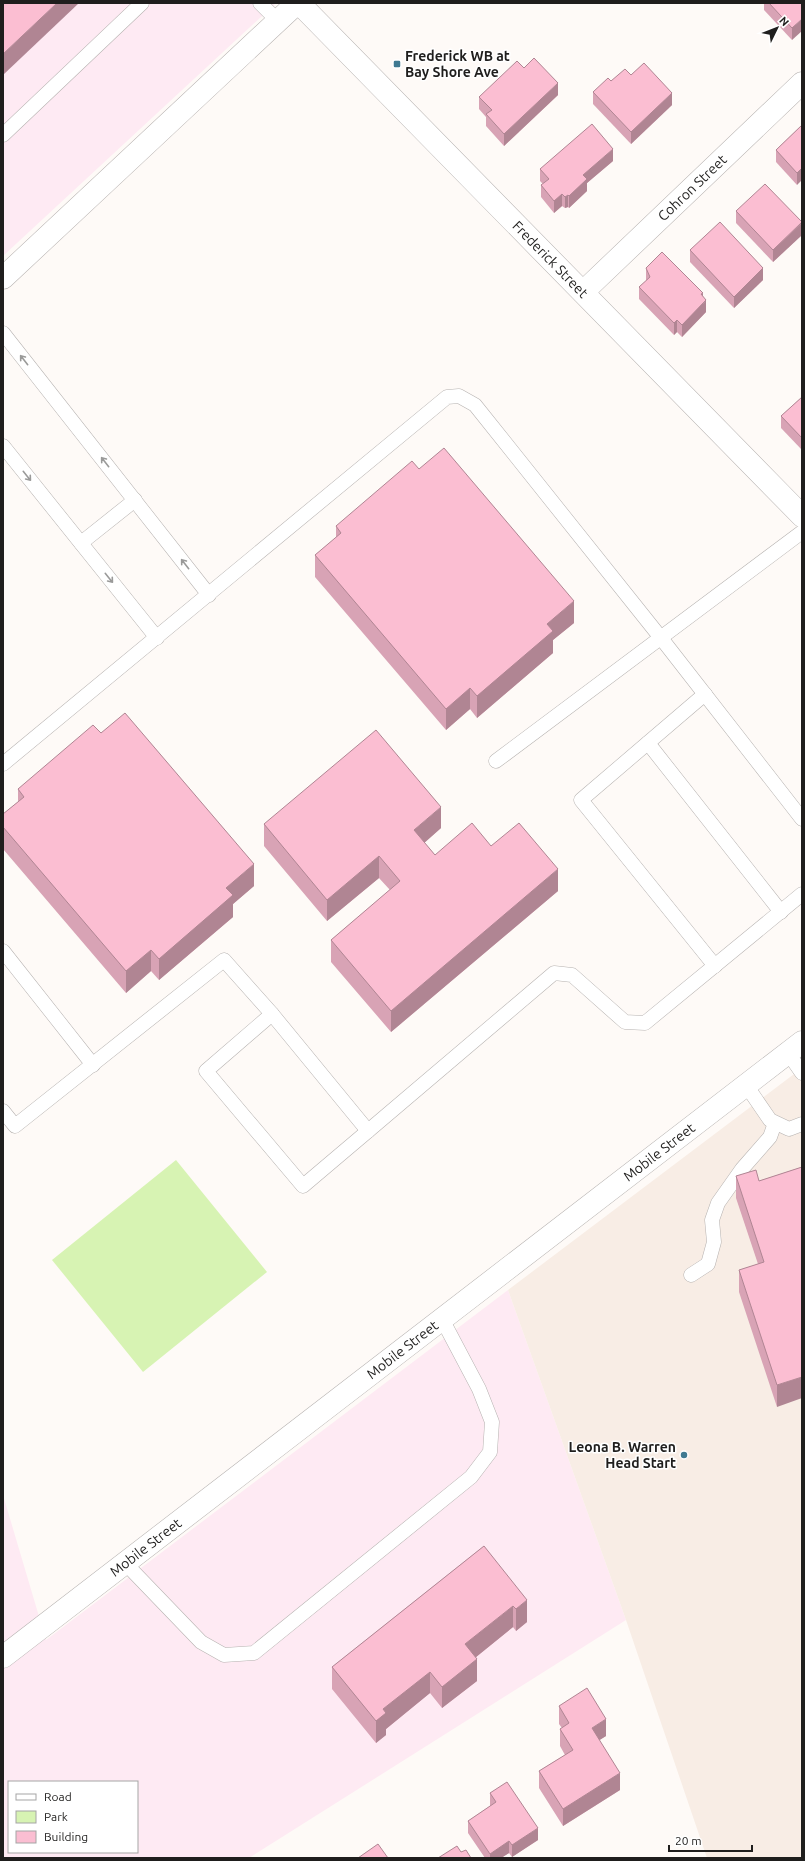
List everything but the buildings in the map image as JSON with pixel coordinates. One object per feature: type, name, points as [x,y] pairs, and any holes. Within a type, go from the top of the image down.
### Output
[{"type":"street","points":[[3,278],[298,3]]},
{"type":"street","name":"Frederick Street","points":[[298,3],[802,516]]},
{"type":"street","name":"Cohron Street","points":[[583,292],[802,83]]},
{"type":"street","name":"Mobile Street","points":[[3,1657],[795,1047]]},
{"type":"lane","points":[[3,134],[142,3]]},
{"type":"lane","points":[[260,3],[278,21]]},
{"type":"lane","points":[[3,333],[209,595]]},
{"type":"lane","points":[[3,764],[447,397],[459,396],[475,404],[661,638],[802,819]]},
{"type":"lane","points":[[3,446],[157,638]]},
{"type":"lane","points":[[81,543],[135,500]]},
{"type":"lane","points":[[496,761],[802,532]]},
{"type":"lane","points":[[705,694],[581,800],[715,966]]},
{"type":"lane","points":[[648,743],[781,912]]},
{"type":"lane","points":[[272,1014],[206,1071],[303,1186],[554,973],[572,974],[625,1022],[645,1023],[802,894]]},
{"type":"lane","points":[[3,951],[93,1065]]},
{"type":"lane","points":[[3,1111],[15,1126],[224,960],[272,1014],[368,1131]]},
{"type":"lane","points":[[795,1047],[802,1073]]},
{"type":"lane","points":[[746,1085],[770,1120],[789,1129],[802,1124]]},
{"type":"lane","points":[[691,1275],[708,1264],[714,1242],[712,1220],[718,1202],[742,1169],[770,1137],[775,1122]]},
{"type":"lane","points":[[125,1563],[201,1642],[224,1655],[254,1653],[471,1477],[490,1452],[492,1422],[479,1389],[442,1319]]},
{"type":"shaded area","points":[[3,3],[276,3],[3,256]]},
{"type":"shaded area","name":"Leona B. Warren Head Start","points":[[802,1068],[802,1858],[707,1858],[626,1620],[508,1290]]},
{"type":"shaded area","points":[[508,1290],[626,1620],[249,1858],[3,1858],[3,1495],[46,1640]]},
{"type":"green space","points":[[176,1160],[267,1272],[143,1372],[52,1260]]},
{"type":"place","name":"Frederick WB at Bay Shore Ave","points":[[397,64]]},
{"type":"place","name":"Leona B. Warren Head Start","points":[[684,1455]]}]
